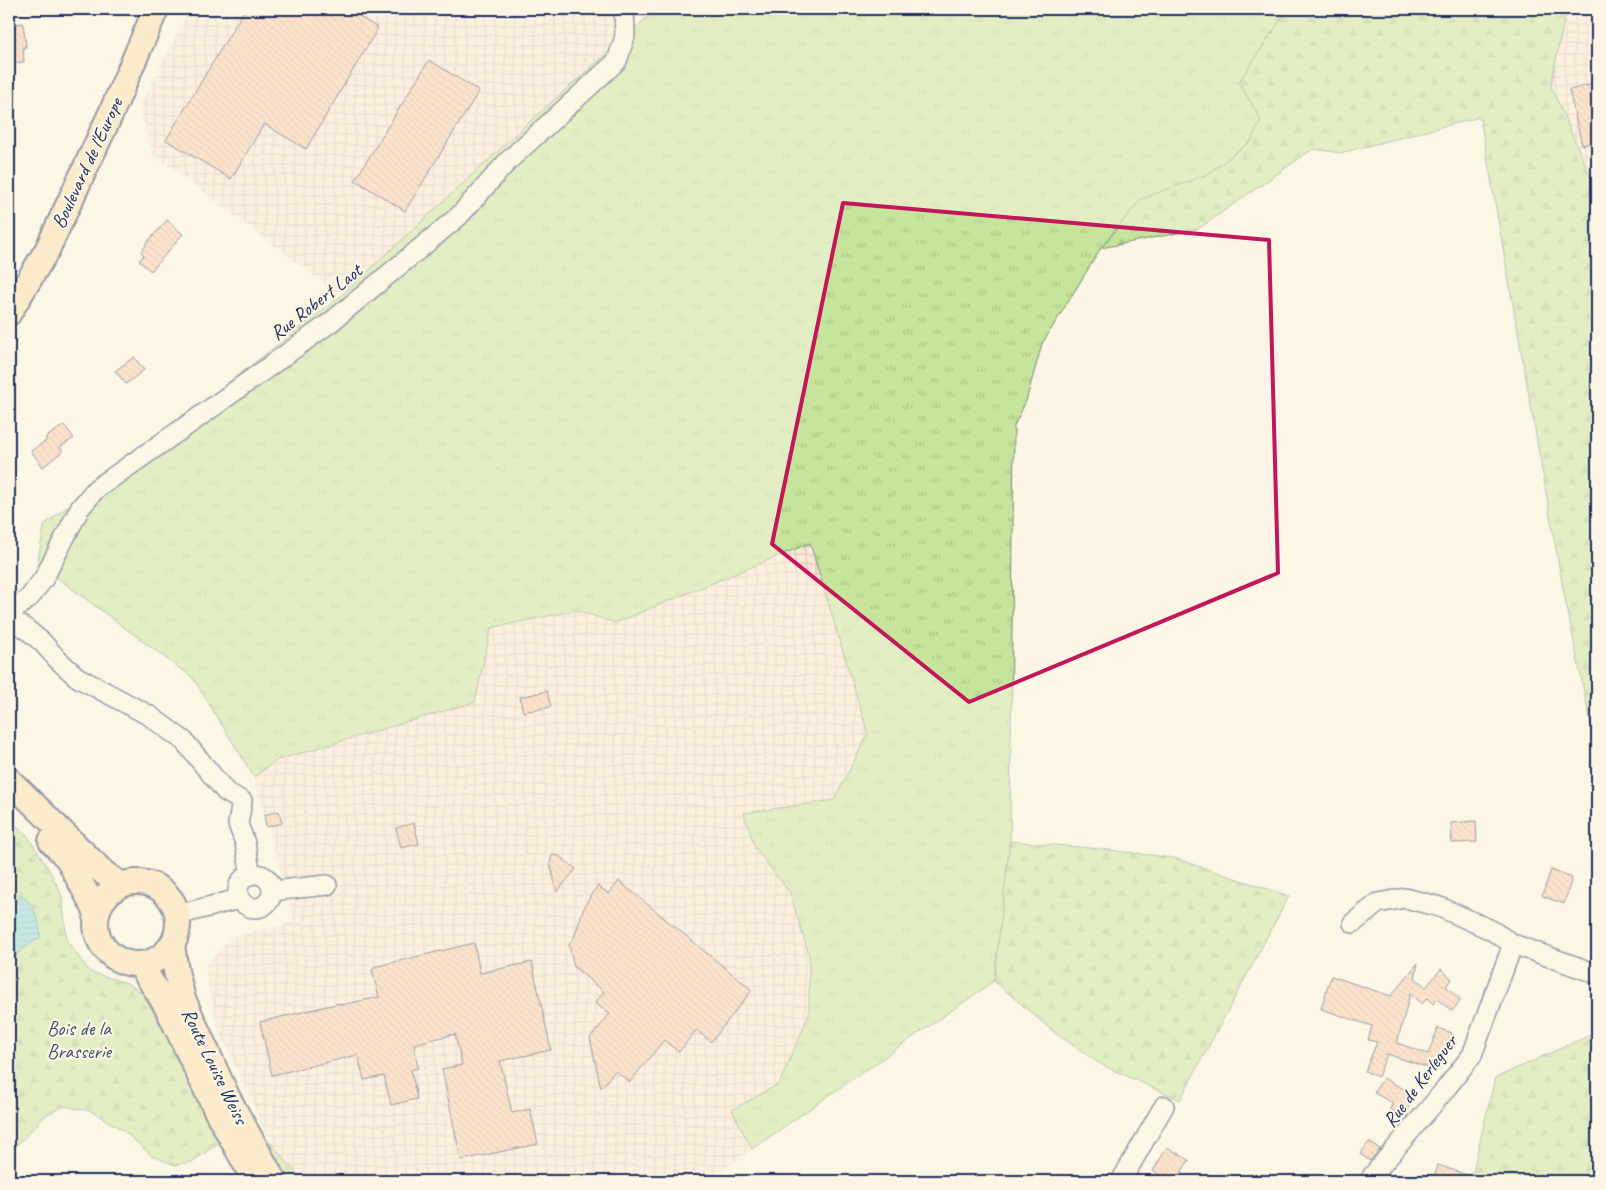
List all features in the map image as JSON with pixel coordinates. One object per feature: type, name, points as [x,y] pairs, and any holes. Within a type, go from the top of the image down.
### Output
[{"type":"main road","name":"Boulevard de l'Europe","points":[[9,286],[30,251],[74,165],[140,9]]},
{"type":"main road","name":"Boulevard de l'Europe","points":[[9,313],[47,250],[112,111],[156,9]]},
{"type":"main road","points":[[9,780],[104,873],[121,885]]},
{"type":"main road","points":[[9,799],[68,859],[97,913]]},
{"type":"main road","points":[[136,882],[151,884],[168,896],[174,905],[177,915],[177,930],[172,945],[158,958],[140,964],[123,962],[102,947],[96,930],[97,913],[105,896],[121,885],[136,882]]},
{"type":"main road","name":"Route Louise Weiss","points":[[172,945],[183,999],[228,1098],[274,1181]]},
{"type":"main road","name":"Route Louise Weiss","points":[[140,964],[167,1007],[216,1110],[255,1181]]},
{"type":"street","name":"Rue Robert Laot","points":[[9,610],[15,609],[30,597],[44,578],[80,508],[96,489],[200,418],[331,322],[459,216],[508,161],[617,61],[625,36],[625,9]]},
{"type":"street","points":[[9,619],[25,628],[42,642],[77,677],[150,716],[184,741],[226,792],[242,801],[238,824],[245,844],[251,875]]},
{"type":"street","points":[[257,874],[267,880],[272,891],[268,901],[260,908],[248,907],[239,899],[238,893],[241,881],[257,874]]},
{"type":"street","points":[[272,891],[327,885]]},
{"type":"street","points":[[1352,923],[1378,903],[1405,898],[1440,907],[1491,930],[1513,944],[1597,974]]},
{"type":"street","points":[[177,915],[239,899]]},
{"type":"street","name":"Rue de Kerleguer","points":[[1370,1181],[1472,1055],[1513,944]]},
{"type":"street","points":[[1121,1181],[1164,1106]]},
{"type":"highlighted area","points":[[843,203],[1269,240],[1278,573],[969,702],[772,544]]},
{"type":"shaded area","points":[[190,9],[657,9],[341,296],[153,154],[140,107]]},
{"type":"shaded area","points":[[1566,9],[1597,9],[1597,192],[1551,86]]},
{"type":"shaded area","points":[[810,543],[868,734],[834,801],[744,813],[755,848],[790,893],[809,955],[809,1015],[779,1084],[732,1110],[752,1149],[708,1181],[303,1181],[270,1142],[217,1026],[205,967],[231,937],[295,922],[254,777],[277,760],[475,702],[490,628],[576,610],[615,623]]},
{"type":"green space","points":[[657,9],[1288,9],[1239,82],[1261,120],[1251,141],[1208,174],[1141,200],[1101,248],[1042,344],[1026,401],[1014,426],[1010,841],[994,981],[752,1149],[732,1110],[779,1084],[809,1015],[809,955],[790,893],[755,848],[744,813],[834,800],[868,734],[810,543],[615,623],[576,610],[491,628],[475,702],[277,760],[254,777],[193,678],[37,563],[45,524],[341,296],[536,116]]},
{"type":"green space","points":[[1288,9],[1566,9],[1551,86],[1597,192],[1597,755],[1562,583],[1480,117],[1341,153],[1313,149],[1198,229],[1101,248],[1141,199],[1208,174],[1251,141],[1261,120],[1239,82]]},
{"type":"green space","name":"Bois de la Brasserie","points":[[9,819],[27,835],[51,873],[62,896],[67,941],[90,972],[127,983],[143,994],[221,1132],[216,1145],[192,1162],[175,1165],[152,1156],[123,1130],[91,1111],[64,1106],[46,1115],[9,1153],[9,963],[23,949],[40,937],[40,931],[30,903],[22,895],[9,921]]},
{"type":"green space","points":[[1010,841],[1174,858],[1289,896],[1180,1100],[1102,1065],[1055,1033],[994,981]]},
{"type":"green space","points":[[1597,1032],[1597,1181],[1466,1181],[1473,1171],[1495,1078]]},
{"type":"green space","points":[[270,1142],[303,1181],[280,1181]]},
{"type":"water","points":[[22,895],[30,903],[36,914],[40,937],[23,949],[9,963],[8,936],[10,916],[16,900]]},
{"type":"building","points":[[245,9],[347,9],[378,28],[306,149],[264,124],[231,179],[166,140]]},
{"type":"building","points":[[23,23],[26,47],[23,47],[24,62],[9,64],[9,25]]},
{"type":"building","points":[[429,60],[479,91],[405,211],[355,180]]},
{"type":"building","points":[[1597,83],[1597,141],[1582,145],[1569,90]]},
{"type":"building","points":[[167,220],[183,234],[151,271],[139,261],[144,255],[141,252]]},
{"type":"building","points":[[134,357],[144,370],[126,384],[115,371]]},
{"type":"building","points":[[64,425],[74,438],[60,447],[63,451],[43,467],[31,451],[47,440],[45,438]]},
{"type":"building","points":[[547,691],[551,707],[523,712],[520,697]]},
{"type":"building","points":[[279,811],[282,823],[266,827],[264,815]]},
{"type":"building","points":[[1476,821],[1477,842],[1452,843],[1451,823]]},
{"type":"building","points":[[414,823],[419,844],[401,848],[396,828]]},
{"type":"building","points":[[552,855],[559,856],[576,869],[557,892],[550,863]]},
{"type":"building","points":[[1551,870],[1572,878],[1564,904],[1542,896]]},
{"type":"building","points":[[619,881],[752,990],[711,1042],[696,1030],[679,1052],[664,1040],[630,1082],[615,1071],[601,1088],[590,1038],[610,1014],[595,1003],[604,992],[574,967],[569,944],[574,938],[583,910],[592,893],[598,886],[609,894]]},
{"type":"building","points":[[474,943],[480,973],[532,962],[551,1050],[500,1061],[512,1113],[530,1109],[538,1144],[461,1160],[442,1069],[462,1065],[455,1034],[414,1044],[418,1068],[411,1070],[417,1099],[391,1105],[384,1076],[364,1080],[358,1055],[272,1075],[260,1022],[340,1003],[341,1005],[379,997],[372,970],[374,967]]},
{"type":"building","points":[[1418,963],[1415,978],[1426,987],[1441,969],[1452,979],[1446,986],[1461,1000],[1452,1011],[1437,999],[1433,1004],[1427,998],[1422,1004],[1410,994],[1397,1043],[1428,1054],[1438,1028],[1452,1033],[1438,1071],[1387,1054],[1378,1077],[1365,1071],[1377,1042],[1368,1040],[1372,1026],[1321,1009],[1331,976],[1391,996]]},
{"type":"building","points":[[1383,1078],[1415,1095],[1408,1108],[1407,1118],[1390,1109],[1393,1103],[1374,1093]]},
{"type":"building","points":[[1369,1142],[1380,1149],[1370,1161],[1360,1154]]},
{"type":"building","points":[[1167,1147],[1189,1160],[1176,1181],[1169,1181],[1153,1171]]},
{"type":"building","points":[[1438,1165],[1479,1179],[1479,1181],[1433,1181]]}]
